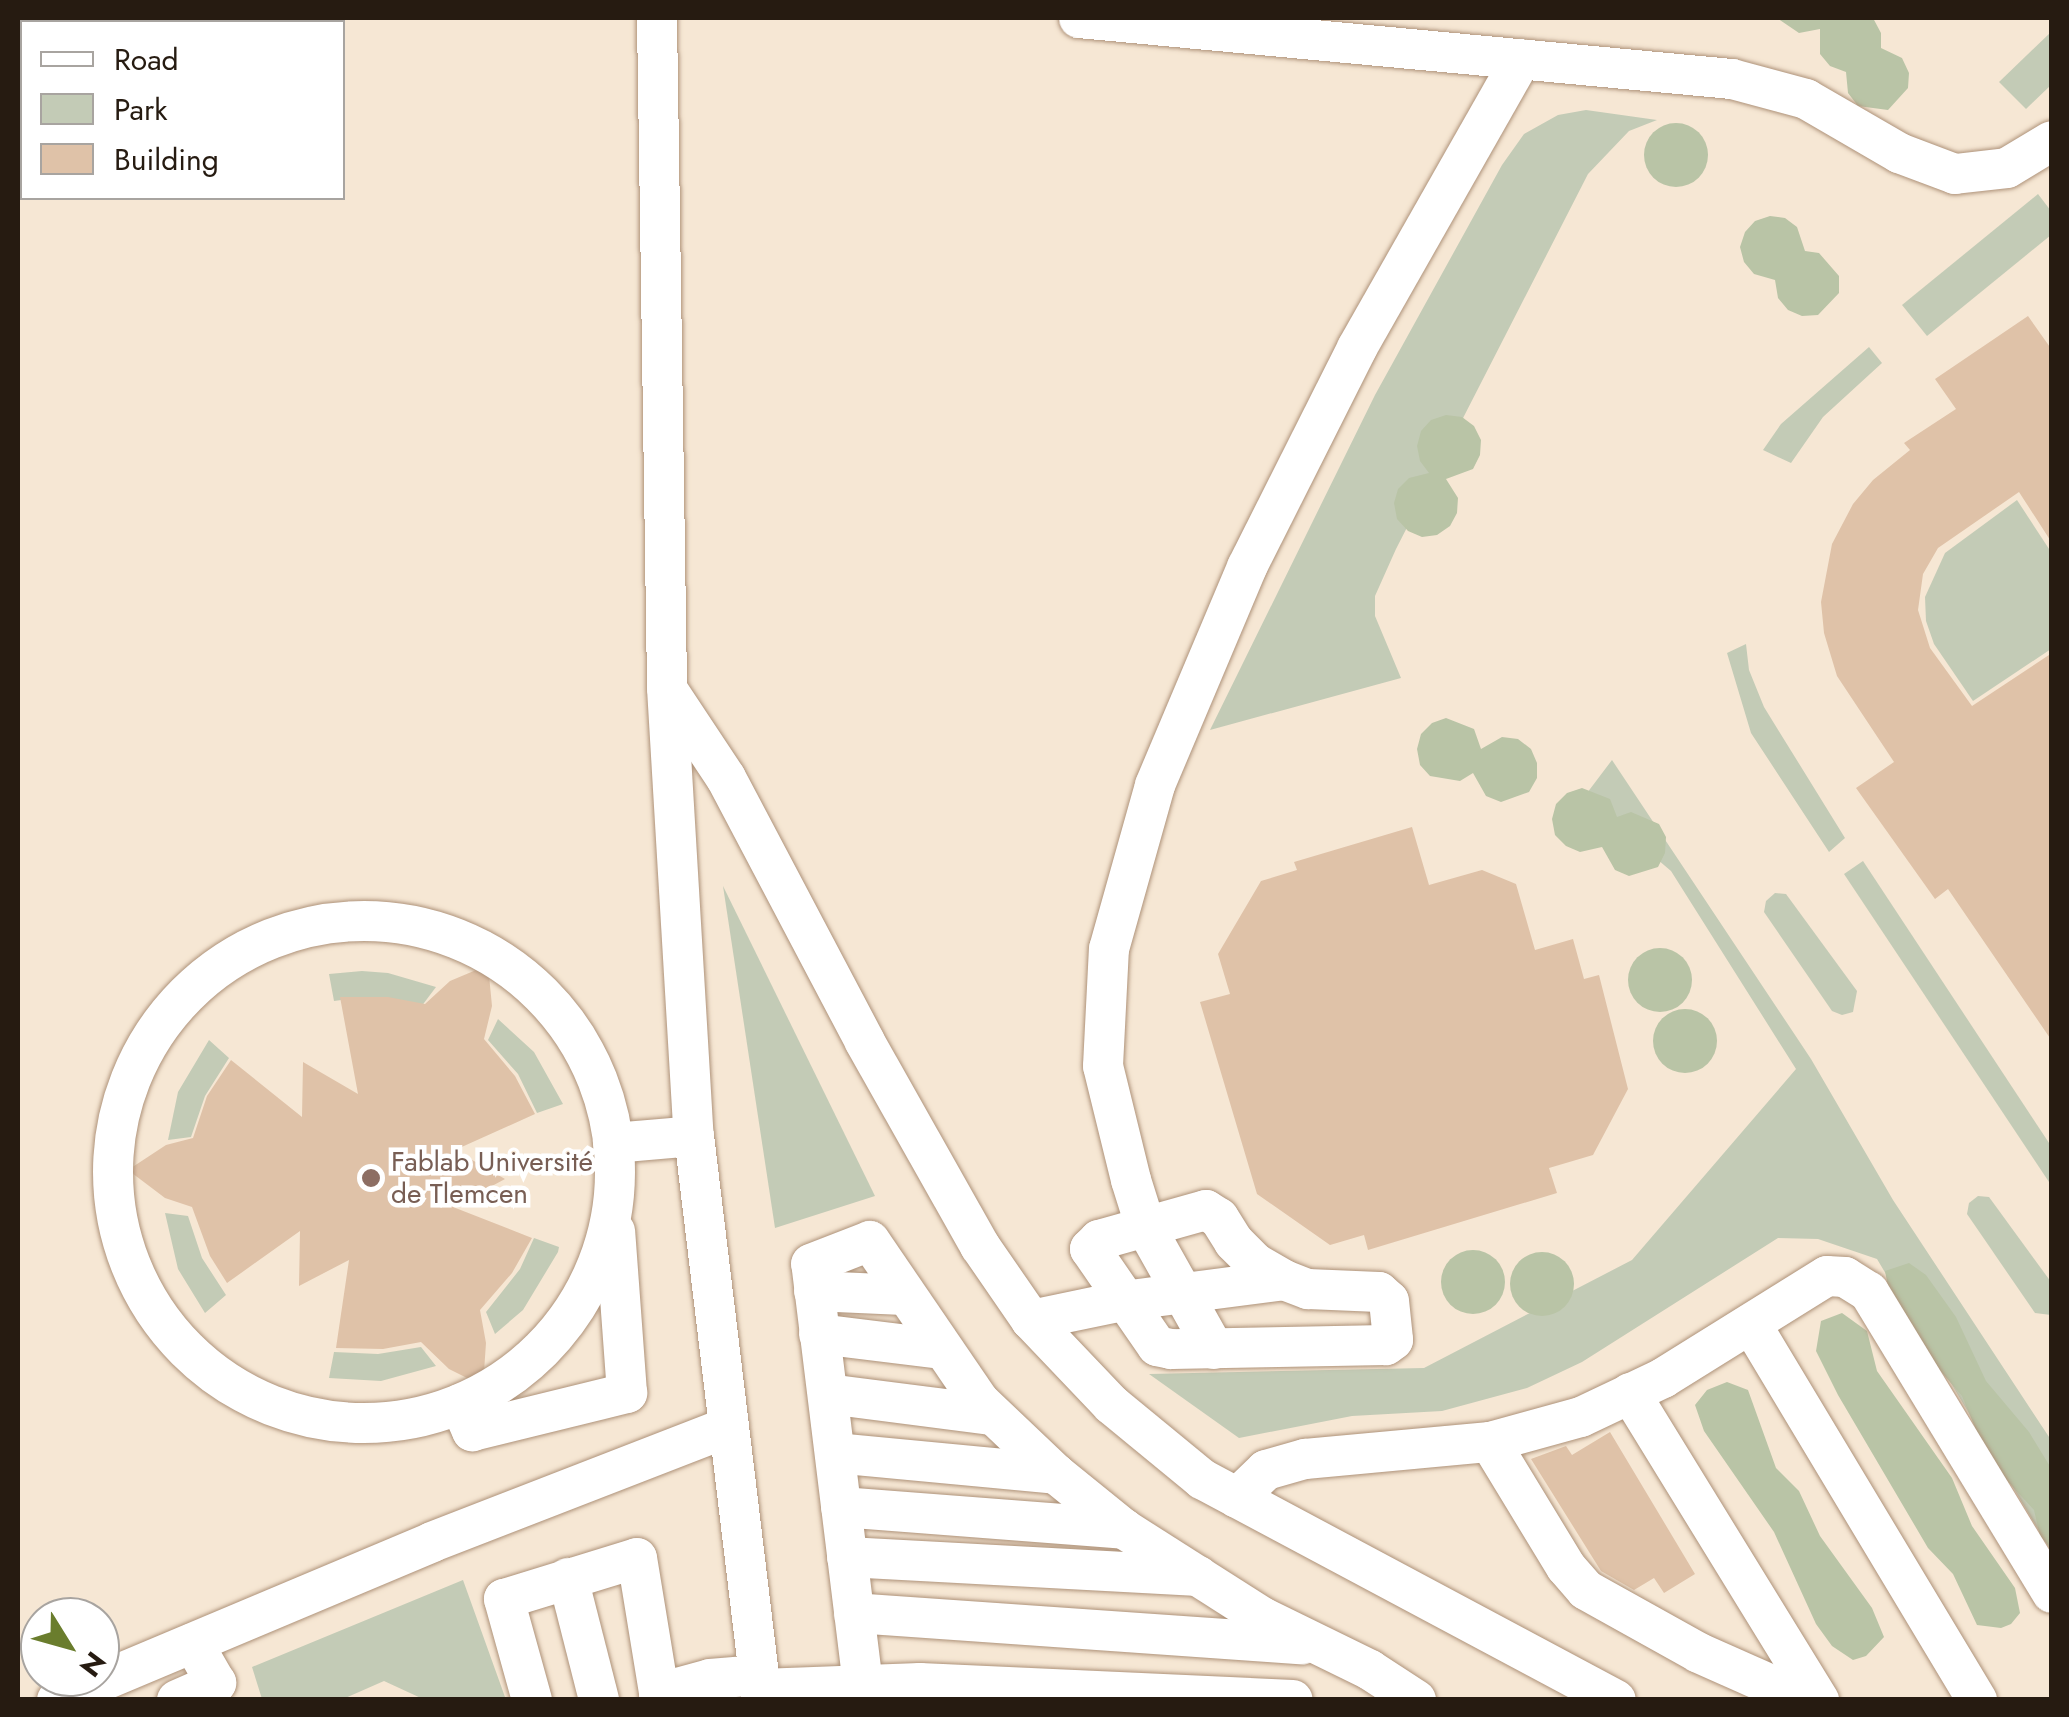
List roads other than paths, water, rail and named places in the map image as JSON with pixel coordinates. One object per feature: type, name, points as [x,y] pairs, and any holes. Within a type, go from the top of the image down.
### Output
[{"type":"street","points":[[657,18],[667,688],[694,1136],[761,1688]]},
{"type":"street","points":[[1080,18],[1732,79],[1806,99],[1899,153],[1955,174],[2007,168],[2052,141]]},
{"type":"street","points":[[1214,1348],[1146,1228],[1103,1066],[1109,949],[1155,785],[1272,517],[1358,348],[1521,59]]},
{"type":"street","points":[[667,688],[726,778],[980,1246],[1031,1320],[1112,1405],[1202,1479],[1555,1682],[1614,1700]]},
{"type":"street","points":[[460,1404],[472,1431],[627,1393],[613,1204],[613,1143],[592,1066],[546,999],[482,950],[416,926],[346,922],[306,928],[267,941],[232,959],[199,984],[147,1046],[119,1120],[114,1201],[136,1279],[156,1314],[181,1345],[228,1384],[302,1416],[381,1422],[460,1404],[512,1374],[557,1332],[590,1281],[613,1204]]},
{"type":"street","points":[[613,1143],[694,1136]]},
{"type":"street","points":[[1206,1210],[1213,1212],[1255,1263],[1284,1280],[1308,1289],[1379,1292],[1389,1302],[1393,1340],[1386,1344],[1157,1346],[1122,1301],[1090,1249],[1099,1240],[1206,1210]]},
{"type":"street","points":[[1237,1498],[1266,1470],[1305,1459],[1490,1442],[1581,1417],[1751,1324],[1827,1276],[1859,1283],[1879,1309],[2052,1593]]},
{"type":"street","points":[[1031,1320],[1122,1301],[1284,1280]]},
{"type":"street","points":[[863,1685],[814,1290],[904,1295],[993,1415],[1056,1474],[1124,1529],[1262,1617],[1416,1700]]},
{"type":"street","points":[[1751,1324],[1978,1700]]},
{"type":"street","points":[[819,1334],[941,1349]]},
{"type":"street","points":[[1630,1393],[1820,1700]]},
{"type":"street","points":[[828,1394],[993,1415]]},
{"type":"street","points":[[57,1700],[432,1542],[729,1427]]},
{"type":"street","points":[[1490,1442],[1566,1567],[1586,1590],[1699,1653],[1806,1700]]},
{"type":"street","points":[[834,1454],[1056,1474]]},
{"type":"street","points":[[841,1507],[1124,1529]]},
{"type":"street","points":[[847,1556],[1202,1576]]},
{"type":"street","points":[[532,1700],[504,1599],[637,1558],[659,1696],[710,1679],[761,1688],[863,1685],[921,1691],[1293,1700]]},
{"type":"street","points":[[568,1578],[598,1700]]},
{"type":"street","points":[[854,1614],[1320,1645]]},
{"type":"street","points":[[177,1700],[216,1683],[193,1642]]},
{"type":"street","points":[[1591,1700],[1614,1700]]},
{"type":"place","name":"Fablab Université de Tlemcen","points":[[371,1178]]}]
